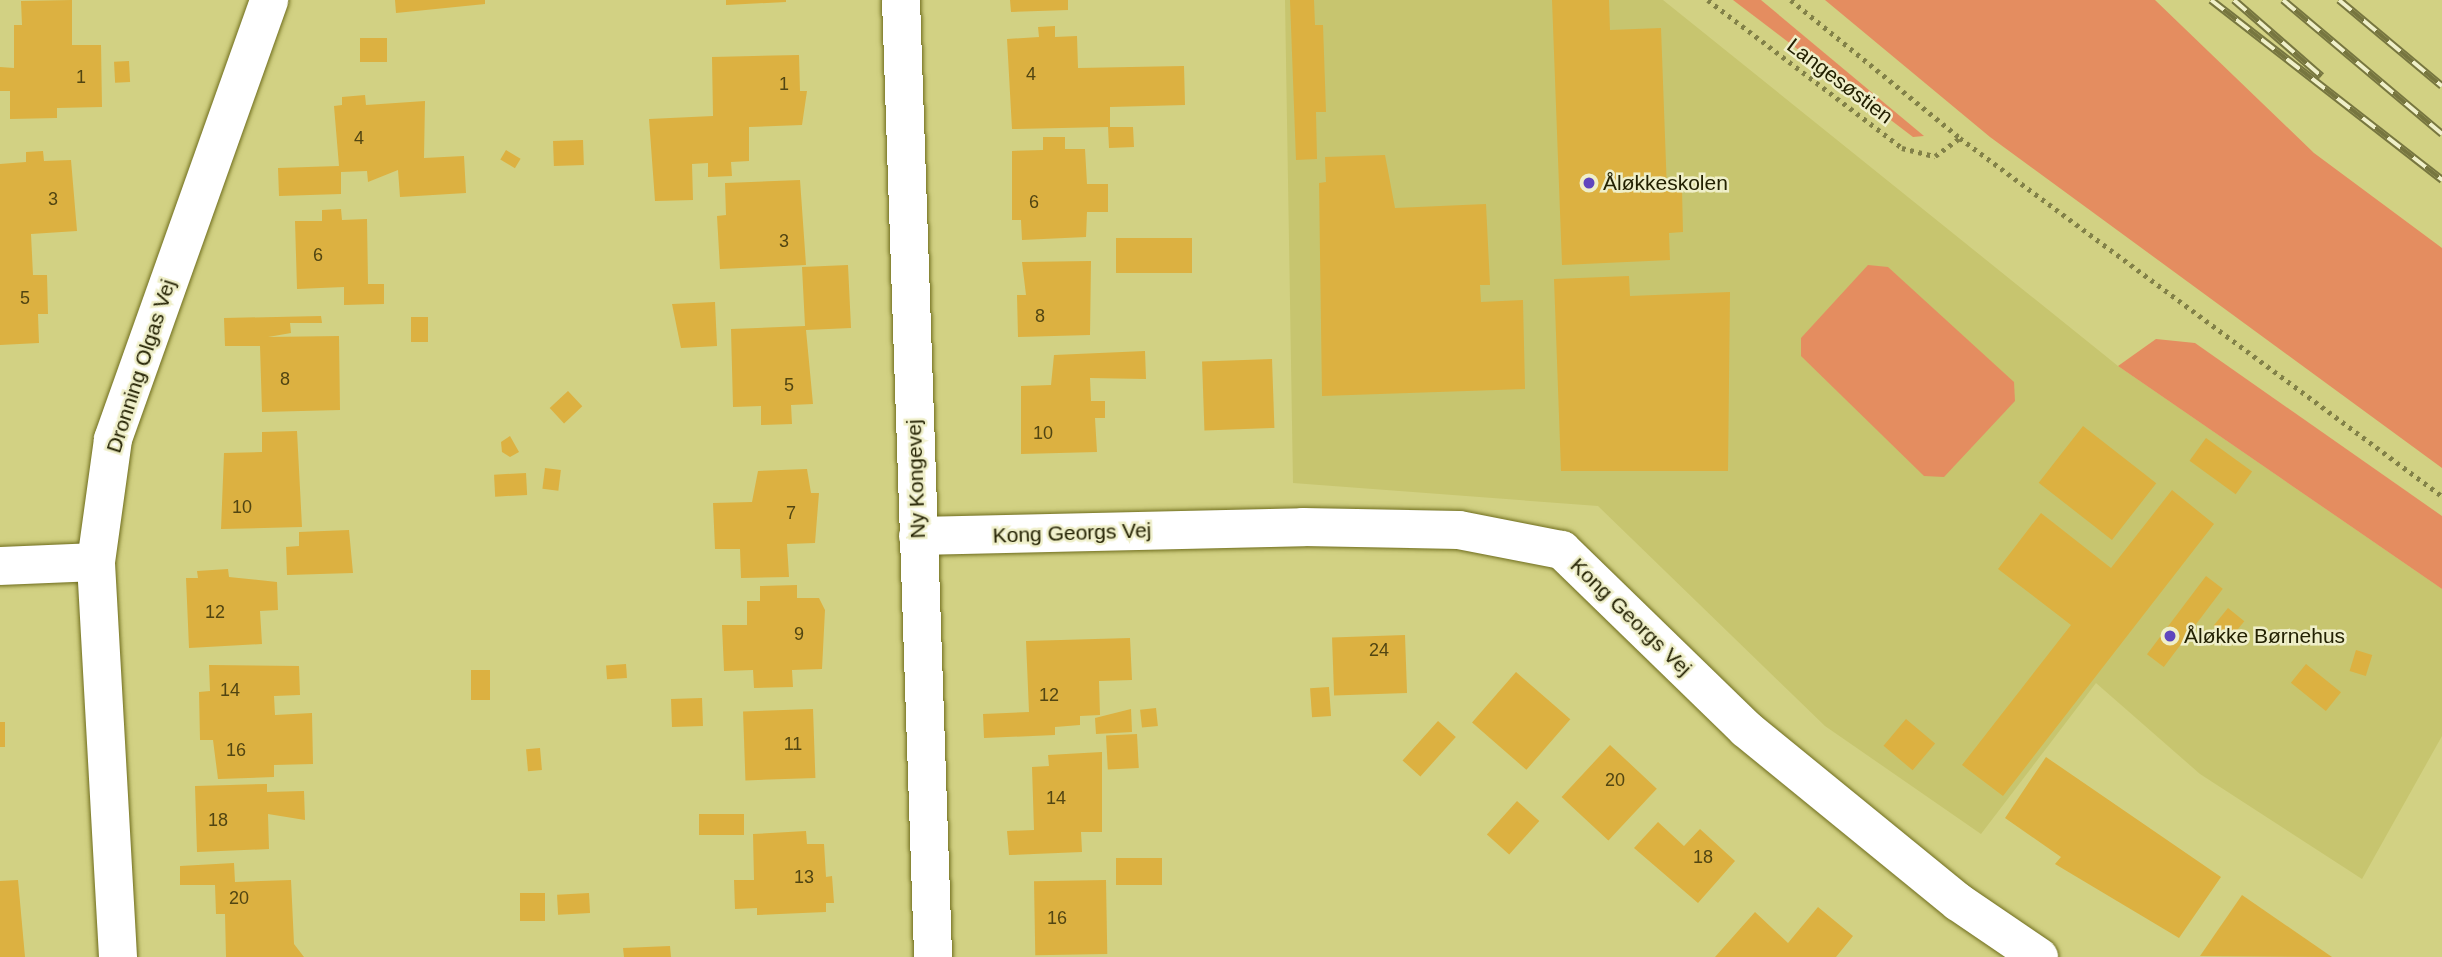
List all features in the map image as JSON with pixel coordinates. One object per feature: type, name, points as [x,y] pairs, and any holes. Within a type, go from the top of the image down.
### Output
[{"type":"street","name":"Dronning Olgas Vej","points":[[118,957],[96,562],[113,439],[269,0]]},
{"type":"street","name":"Ny Kongevej","points":[[901,0],[933,957]]},
{"type":"street","name":"Kong Georgs Vej","points":[[918,536],[1420,529],[1562,550],[1746,729],[1958,902],[2039,957]]},
{"type":"street","points":[[0,566],[96,562]]},
{"type":"path","name":"Langesøstien","points":[[1708,0],[1902,148],[1936,156],[1960,138]]},
{"type":"path","points":[[1791,0],[1960,138],[2442,496]]},
{"type":"shaded area","name":"Åløkkeskolen","points":[[1285,0],[1663,0],[2118,366],[2442,589],[2442,736],[2362,879],[2200,774],[2096,683],[1981,834],[1825,726],[1598,506],[1293,483]]},
{"type":"shaded area","points":[[1733,0],[1761,0],[1924,136],[1913,137]]},
{"type":"shaded area","points":[[1825,0],[2155,0],[2314,153],[2442,248],[2442,468],[1990,137]]},
{"type":"shaded area","points":[[1868,265],[1888,267],[2014,382],[2015,401],[1944,477],[1924,476],[1801,356],[1801,338]]},
{"type":"shaded area","points":[[2156,339],[2195,343],[2442,516],[2442,589],[2118,366]]},
{"type":"building","points":[[72,0],[72,45],[101,45],[102,107],[57,108],[57,118],[10,119],[10,91],[0,91],[0,67],[14,68],[14,25],[22,25],[21,1]]},
{"type":"building","points":[[395,0],[485,0],[485,4],[396,13]]},
{"type":"building","points":[[726,0],[786,0],[786,2],[726,5]]},
{"type":"building","points":[[1010,0],[1068,0],[1068,10],[1011,12]]},
{"type":"building","points":[[1290,0],[1314,0],[1315,25],[1323,25],[1326,112],[1316,112],[1317,159],[1296,160]]},
{"type":"building","points":[[1552,0],[1609,0],[1610,30],[1661,28],[1667,191],[1682,190],[1683,232],[1669,233],[1670,260],[1562,265]]},
{"type":"building","points":[[1055,26],[1055,37],[1077,36],[1078,68],[1184,66],[1185,105],[1110,107],[1110,127],[1133,127],[1134,147],[1109,148],[1108,127],[1012,129],[1007,39],[1039,37],[1038,27]]},
{"type":"building","points":[[360,38],[387,38],[387,62],[360,62]]},
{"type":"building","points":[[799,55],[800,91],[807,91],[802,125],[749,127],[749,161],[731,162],[732,176],[708,177],[708,163],[692,164],[693,200],[655,201],[649,119],[713,116],[712,57]]},
{"type":"building","points":[[129,61],[130,82],[115,83],[114,62]]},
{"type":"building","points":[[365,95],[366,105],[425,101],[424,158],[464,156],[466,193],[400,197],[398,170],[368,182],[367,171],[341,172],[341,194],[279,196],[278,168],[339,166],[334,106],[342,105],[342,97]]},
{"type":"building","points":[[1043,137],[1065,137],[1065,149],[1085,149],[1087,184],[1108,184],[1108,212],[1087,212],[1086,237],[1022,240],[1021,220],[1012,220],[1012,151],[1043,150]]},
{"type":"building","points":[[583,140],[584,165],[554,166],[553,141]]},
{"type":"building","points":[[506,150],[521,159],[515,168],[500,159]]},
{"type":"building","points":[[43,151],[44,161],[71,160],[77,231],[31,234],[33,275],[47,275],[48,314],[38,314],[39,343],[0,345],[0,164],[26,162],[26,152]]},
{"type":"building","points":[[1385,155],[1395,208],[1486,204],[1490,285],[1480,285],[1481,302],[1523,300],[1525,389],[1322,396],[1319,183],[1326,182],[1325,157]]},
{"type":"building","points":[[800,180],[806,265],[720,269],[717,216],[726,215],[725,183]]},
{"type":"building","points":[[341,209],[342,220],[367,219],[368,284],[384,284],[384,304],[344,305],[344,287],[297,289],[295,221],[322,221],[322,210]]},
{"type":"building","points":[[1116,238],[1192,238],[1192,273],[1116,273]]},
{"type":"building","points":[[1091,261],[1090,335],[1018,337],[1017,295],[1026,295],[1022,262]]},
{"type":"building","points":[[848,265],[851,328],[806,330],[813,404],[791,405],[792,424],[761,425],[761,406],[733,407],[731,329],[805,326],[802,267]]},
{"type":"building","points":[[1629,276],[1630,296],[1730,292],[1728,471],[1561,471],[1554,279]]},
{"type":"building","points":[[715,302],[717,346],[681,348],[672,304]]},
{"type":"building","points":[[321,316],[322,323],[290,323],[291,333],[268,337],[339,336],[340,410],[262,412],[260,346],[225,346],[224,318]]},
{"type":"building","points":[[411,317],[428,317],[428,342],[411,342]]},
{"type":"building","points":[[1145,351],[1146,379],[1090,378],[1091,401],[1105,401],[1105,418],[1095,418],[1097,452],[1021,454],[1021,386],[1051,385],[1054,355]]},
{"type":"building","points":[[1272,359],[1274,428],[1204,430],[1202,361]]},
{"type":"building","points":[[568,391],[582,406],[564,423],[550,408]]},
{"type":"building","points":[[2083,426],[2156,483],[2112,540],[2039,483]]},
{"type":"building","points":[[297,431],[302,527],[221,529],[224,453],[262,452],[262,432]]},
{"type":"building","points":[[510,436],[519,452],[510,457],[502,452],[501,442]]},
{"type":"building","points":[[2206,438],[2252,472],[2236,494],[2190,461]]},
{"type":"building","points":[[545,468],[561,470],[558,491],[542,489]]},
{"type":"building","points":[[807,469],[811,493],[819,493],[815,543],[787,544],[789,577],[741,578],[740,549],[715,549],[713,503],[752,502],[758,471]]},
{"type":"building","points":[[526,473],[527,495],[495,497],[494,475]]},
{"type":"building","points":[[2172,490],[2214,524],[2003,796],[1962,765],[2071,625],[1998,569],[2041,513],[2111,568]]},
{"type":"building","points":[[349,530],[353,573],[287,575],[286,547],[299,546],[299,532]]},
{"type":"building","points":[[228,569],[229,577],[277,582],[278,610],[260,611],[262,644],[189,648],[186,578],[198,578],[197,571]]},
{"type":"building","points":[[2206,576],[2223,589],[2164,667],[2147,654]]},
{"type":"building","points":[[797,585],[797,598],[819,598],[825,610],[822,669],[792,670],[793,687],[754,688],[753,670],[724,671],[722,625],[747,625],[747,601],[760,601],[760,586]]},
{"type":"building","points":[[2228,608],[2244,621],[2230,639],[2214,626]]},
{"type":"building","points":[[1405,635],[1407,693],[1334,696],[1332,638]]},
{"type":"building","points":[[1130,638],[1132,680],[1099,681],[1100,715],[1080,716],[1080,725],[1055,727],[1055,735],[984,738],[983,714],[1029,712],[1026,641]]},
{"type":"building","points":[[2356,650],[2372,655],[2366,676],[2350,671]]},
{"type":"building","points":[[626,664],[627,678],[607,679],[606,665]]},
{"type":"building","points":[[2306,664],[2341,692],[2326,711],[2291,683]]},
{"type":"building","points":[[209,665],[299,666],[300,695],[274,696],[275,715],[312,713],[313,764],[274,765],[274,777],[218,779],[213,740],[200,740],[199,692],[210,691]]},
{"type":"building","points":[[471,670],[490,670],[490,700],[471,700]]},
{"type":"building","points":[[1516,672],[1570,719],[1526,770],[1472,723]]},
{"type":"building","points":[[1329,687],[1331,716],[1312,717],[1310,688]]},
{"type":"building","points":[[702,698],[703,726],[672,727],[671,699]]},
{"type":"building","points":[[1156,708],[1158,726],[1142,728],[1140,710]]},
{"type":"building","points":[[813,709],[815,778],[745,780],[743,711]]},
{"type":"building","points":[[1131,709],[1132,732],[1096,734],[1095,718]]},
{"type":"building","points":[[1906,719],[1935,743],[1913,770],[1884,746]]},
{"type":"building","points":[[1438,721],[1456,737],[1420,776],[1403,760]]},
{"type":"building","points":[[0,722],[5,722],[5,747],[0,747]]},
{"type":"building","points":[[1137,734],[1139,768],[1108,770],[1106,736]]},
{"type":"building","points":[[1610,745],[1657,789],[1608,841],[1562,797]]},
{"type":"building","points":[[540,748],[542,770],[528,771],[526,749]]},
{"type":"building","points":[[1102,752],[1102,832],[1081,832],[1082,852],[1009,855],[1007,831],[1034,830],[1032,767],[1049,766],[1048,755]]},
{"type":"building","points":[[2046,757],[2221,877],[2179,938],[2055,864],[2061,857],[2005,818]]},
{"type":"building","points":[[267,784],[267,792],[304,791],[305,820],[268,814],[269,849],[197,852],[195,786]]},
{"type":"building","points":[[1517,801],[1539,821],[1509,855],[1487,834]]},
{"type":"building","points":[[699,814],[744,814],[744,835],[699,835]]},
{"type":"building","points":[[1658,822],[1684,846],[1700,829],[1735,861],[1698,903],[1634,848]]},
{"type":"building","points":[[806,831],[807,844],[824,844],[826,877],[832,876],[834,903],[826,903],[826,912],[757,915],[757,908],[735,909],[734,880],[754,880],[753,834]]},
{"type":"building","points":[[1116,858],[1162,858],[1162,885],[1116,885]]},
{"type":"building","points":[[234,863],[235,882],[291,880],[294,944],[304,957],[226,957],[225,914],[216,914],[215,885],[180,885],[180,866]]},
{"type":"building","points":[[18,880],[25,957],[0,957],[0,881]]},
{"type":"building","points":[[1106,880],[1107,954],[1035,955],[1034,881]]},
{"type":"building","points":[[520,893],[545,893],[545,921],[520,921]]},
{"type":"building","points":[[589,893],[590,913],[558,915],[557,895]]},
{"type":"building","points":[[2242,895],[2332,957],[2200,956]]},
{"type":"building","points":[[1818,907],[1853,936],[1836,957],[1715,957],[1755,912],[1788,943]]},
{"type":"building","points":[[670,946],[671,957],[624,957],[623,948]]},
{"type":"railway","points":[[2211,0],[2442,180]]},
{"type":"railway","points":[[2234,0],[2321,76]]},
{"type":"railway","points":[[2283,0],[2442,134]]},
{"type":"railway","points":[[2339,0],[2442,86]]},
{"type":"place","name":"Åløkkeskolen","points":[[1589,183]]},
{"type":"place","name":"Åløkke Børnehus","points":[[2170,636]]}]
